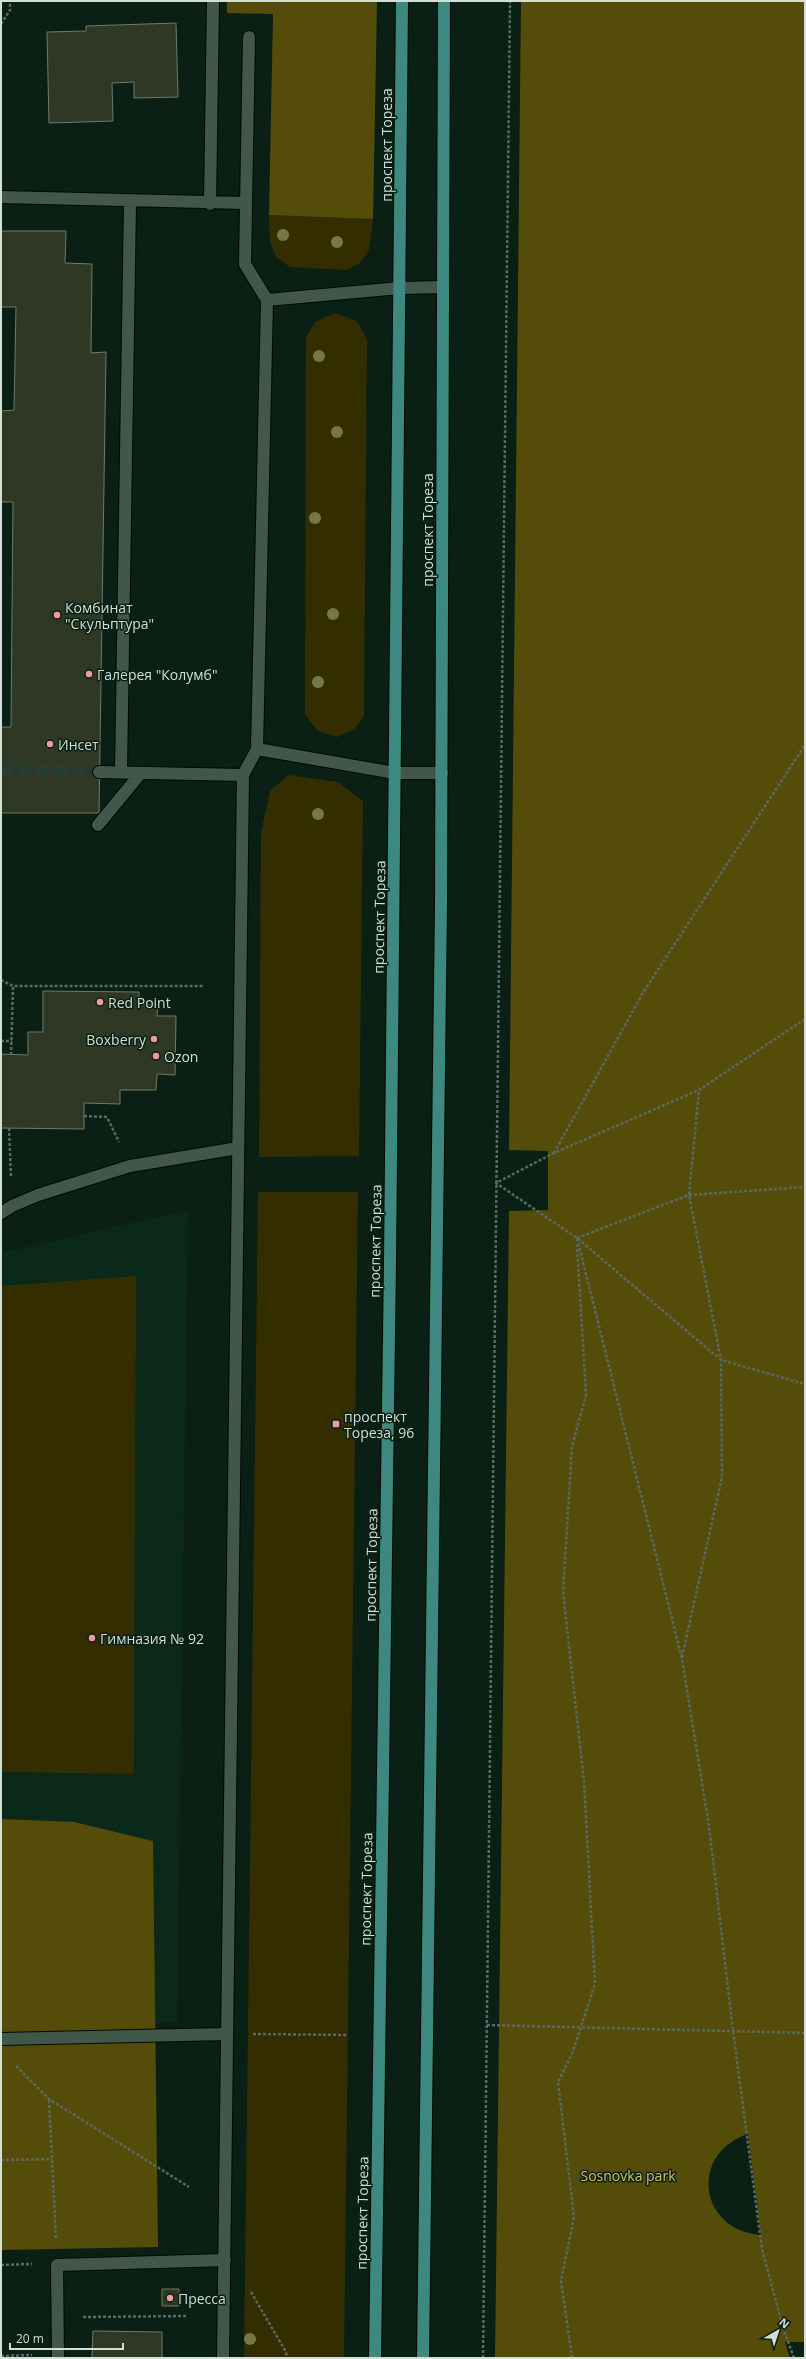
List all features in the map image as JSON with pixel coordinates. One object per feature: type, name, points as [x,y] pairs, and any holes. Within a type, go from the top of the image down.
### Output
[{"type":"main road","name":"проспект Тореза","points":[[375,2358],[395,773],[402,1]]},
{"type":"main road","name":"проспект Тореза","points":[[423,2358],[442,773],[442,288],[444,1]]},
{"type":"street","points":[[210,204],[213,1]]},
{"type":"street","points":[[223,2358],[243,775],[257,749],[267,300],[245,264],[249,37]]},
{"type":"street","points":[[1,198],[246,204]]},
{"type":"street","points":[[121,772],[130,202]]},
{"type":"street","points":[[267,300],[400,288],[442,288]]},
{"type":"street","points":[[257,749],[395,773],[442,773]]},
{"type":"street","points":[[99,772],[243,775]]},
{"type":"street","points":[[98,825],[141,773]]},
{"type":"street","points":[[1,1213],[12,1206],[38,1195],[130,1166],[238,1148]]},
{"type":"street","points":[[1,2039],[227,2034]]},
{"type":"street","points":[[58,2358],[57,2265],[225,2260]]},
{"type":"path","points":[[1,24],[10,10],[10,1]]},
{"type":"path","points":[[483,2358],[510,1]]},
{"type":"path","points":[[554,1154],[644,991],[805,745]]},
{"type":"path","points":[[1,980],[13,986],[204,986]]},
{"type":"path","points":[[11,1054],[13,986]]},
{"type":"path","points":[[496,1183],[554,1154],[699,1090],[805,1019]]},
{"type":"path","points":[[1,1041],[12,1041]]},
{"type":"path","points":[[682,1658],[722,1477],[721,1360],[689,1195],[699,1090]]},
{"type":"path","points":[[84,1116],[108,1117],[130,1166]]},
{"type":"path","points":[[10,1128],[12,1206]]},
{"type":"path","points":[[496,1183],[577,1238],[721,1360],[805,1384]]},
{"type":"path","points":[[577,1238],[689,1195],[805,1187]]},
{"type":"path","points":[[577,1238],[682,1658],[709,1826],[733,2031],[762,2249],[783,2328],[794,2358]]},
{"type":"path","points":[[572,2358],[561,2281],[574,2216],[558,2082],[572,2054],[595,1984],[584,1781],[563,1592],[572,1446],[586,1395],[577,1238]]},
{"type":"path","points":[[487,2025],[805,2033]]},
{"type":"path","points":[[248,2034],[348,2035]]},
{"type":"path","points":[[12,2062],[49,2099],[189,2186]]},
{"type":"path","points":[[49,2099],[57,2265]]},
{"type":"path","points":[[1,2160],[52,2159]]},
{"type":"path","points":[[225,2260],[245,2280],[286,2352],[287,2358]]},
{"type":"path","points":[[57,2317],[187,2316]]},
{"type":"shaded area","points":[[269,215],[373,219],[369,250],[360,263],[346,270],[290,267],[276,257],[270,242]]},
{"type":"shaded area","points":[[335,313],[357,321],[367,339],[364,716],[355,729],[337,737],[318,731],[305,715],[306,338],[315,322]]},
{"type":"shaded area","points":[[289,775],[338,782],[363,801],[359,1156],[259,1157],[261,832],[270,791]]},
{"type":"shaded area","points":[[258,1192],[358,1192],[344,2358],[244,2358]]},
{"type":"shaded area","name":"Гимназия № 92","points":[[188,1210],[177,2023],[1,2025],[1,1253]]},
{"type":"shaded area","points":[[136,1276],[134,1774],[1,1772],[1,1286]]},
{"type":"green space","points":[[227,1],[377,1],[373,219],[269,215],[273,14],[227,13]]},
{"type":"green space","name":"Sosnovka park","points":[[521,1],[805,1],[805,2342],[785,2342],[790,2358],[495,2358],[509,1211],[548,1210],[548,1151],[509,1150]],"holes":[[[748,2134],[761,2235],[740,2230],[724,2220],[714,2206],[709,2190],[710,2174],[716,2158],[728,2144]]]},
{"type":"green space","points":[[1,1819],[74,1822],[153,1841],[158,2247],[1,2250]]},
{"type":"building","points":[[176,23],[178,97],[134,98],[134,82],[112,83],[113,121],[49,123],[47,32],[86,31],[86,26]]},
{"type":"building","name":"Комбинат \"Скульптура\"","points":[[1,231],[66,231],[65,263],[92,264],[91,353],[106,352],[99,813],[1,813],[1,727],[11,727],[13,502],[1,502],[1,411],[14,410],[16,307],[1,307]]},
{"type":"building","points":[[43,991],[139,992],[139,1004],[158,1005],[157,1016],[176,1016],[175,1075],[157,1074],[156,1090],[120,1090],[120,1104],[84,1103],[84,1129],[1,1128],[1,1054],[28,1055],[28,1032],[43,1032]]},
{"type":"building","name":"Пресса","points":[[162,2289],[179,2289],[179,2306],[162,2306]]},
{"type":"building","points":[[93,2331],[162,2332],[162,2358],[92,2358]]},
{"type":"tunnel","points":[[1,770],[99,772]]},
{"type":"place","name":"Комбинат \"Скульптура\"","points":[[57,615]]},
{"type":"place","name":"Галерея \"Колумб\"","points":[[89,674]]},
{"type":"place","name":"Инсет","points":[[50,744]]},
{"type":"place","name":"Red Point","points":[[100,1002]]},
{"type":"place","name":"Boxberry","points":[[154,1039]]},
{"type":"place","name":"Ozon","points":[[156,1056]]},
{"type":"place","name":"проспект Тореза, 96","points":[[336,1424]]},
{"type":"place","name":"Гимназия № 92","points":[[92,1638]]},
{"type":"place","name":"Пресса","points":[[170,2298]]}]
